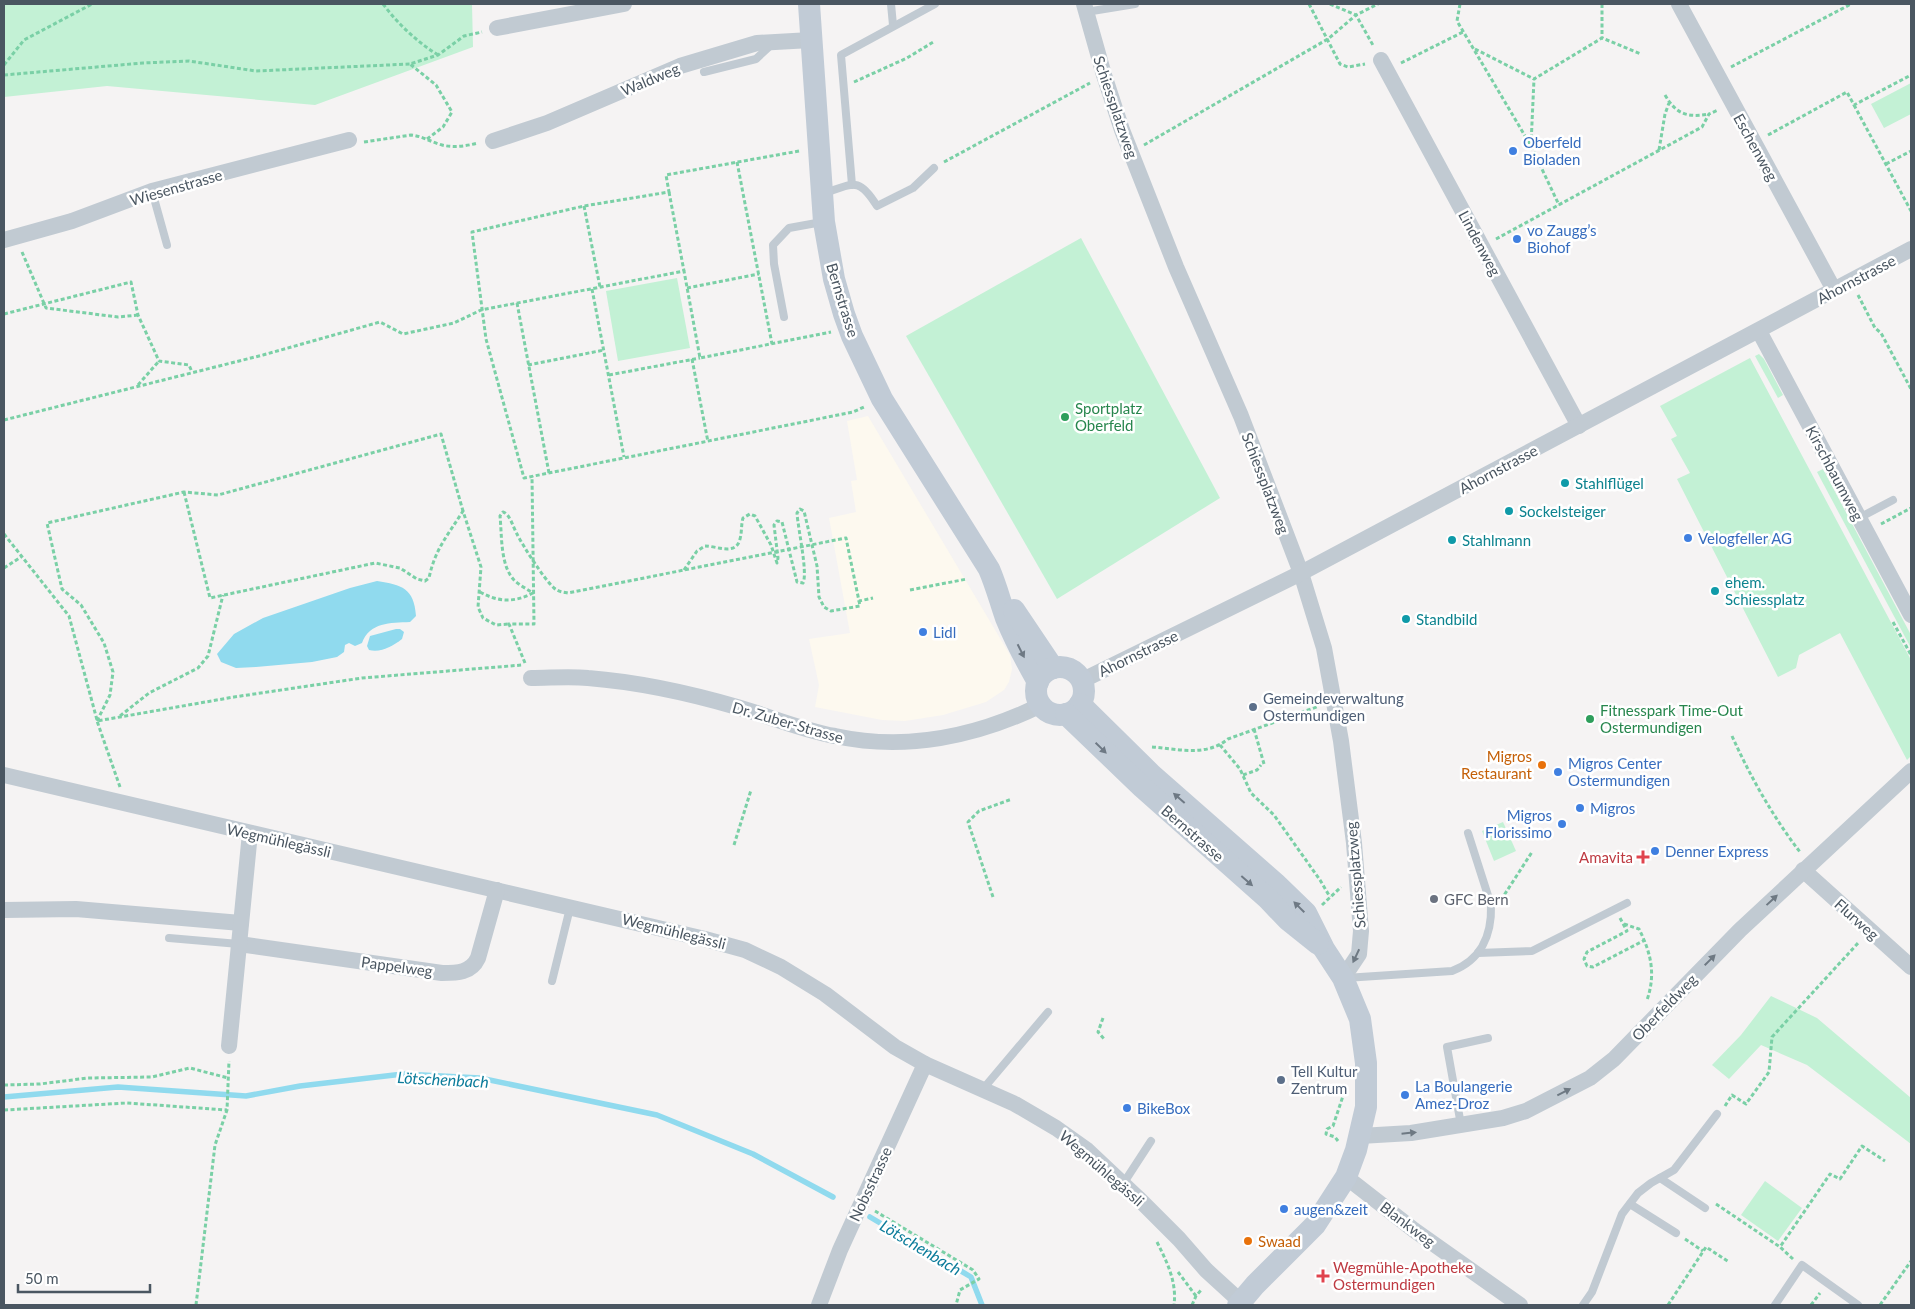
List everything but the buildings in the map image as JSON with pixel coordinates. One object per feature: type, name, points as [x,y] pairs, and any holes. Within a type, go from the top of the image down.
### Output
[{"type":"main road","name":"Bernstrasse","points":[[809,4],[824,222],[834,279],[844,314],[852,336],[882,399],[989,569],[1019,648],[1045,675]]},
{"type":"main road","points":[[1061,667],[1072,671],[1081,681],[1083,688],[1073,709],[1051,713],[1040,706],[1036,691],[1045,675],[1061,667]]},
{"type":"main road","name":"Bernstrasse","points":[[1073,709],[1142,787],[1288,920],[1324,949],[1343,978],[1355,1004],[1364,1039],[1367,1089],[1366,1107],[1360,1136],[1346,1177],[1315,1225],[1255,1285],[1240,1304]]},
{"type":"street","points":[[497,28],[624,4]]},
{"type":"street","name":"Eschenweg","points":[[1679,4],[1834,290]]},
{"type":"street","name":"Schiessplatzweg","points":[[1085,8],[1104,76],[1131,153],[1176,267],[1241,416],[1301,573],[1322,641],[1342,750],[1361,931],[1359,954],[1343,978]]},
{"type":"street","name":"Waldweg","points":[[493,140],[547,123],[680,66],[757,43],[811,40]]},
{"type":"street","name":"Lindenweg","points":[[1384,65],[1579,426]]},
{"type":"street","name":"Wiesenstrasse","points":[[10,238],[72,221],[152,191],[349,140]]},
{"type":"street","name":"Ahornstrasse","points":[[1081,681],[1301,573],[1911,249]]},
{"type":"street","name":"Kirschbaumweg","points":[[1759,330],[1859,518],[1910,609]]},
{"type":"street","name":"Dr. Zuber-Strasse","points":[[528,671],[659,688],[736,707],[834,736],[880,743],[927,741],[974,731],[1016,718],[1040,706]]},
{"type":"street","name":"Oberfeldweg","points":[[1360,1136],[1411,1133],[1503,1118],[1526,1111],[1590,1078],[1614,1059],[1740,930],[1911,770]]},
{"type":"street","name":"Wegmühlegässli","points":[[4,775],[720,942],[763,958],[795,975],[824,994],[894,1047],[925,1064],[983,1089],[1056,1128],[1087,1150],[1179,1239],[1206,1270],[1240,1304]]},
{"type":"street","points":[[229,1046],[250,833]]},
{"type":"street","name":"Flurweg","points":[[1807,867],[1870,930],[1911,967]]},
{"type":"street","name":"Pappelweg","points":[[239,944],[442,973],[464,971],[474,966],[478,958],[497,890]]},
{"type":"street","points":[[4,910],[76,909],[241,923]]},
{"type":"street","name":"Nobsstrasse","points":[[819,1305],[840,1250],[925,1064]]},
{"type":"street","name":"Blankweg","points":[[1346,1177],[1414,1230],[1520,1305]]},
{"type":"lane","points":[[891,4],[893,26]]},
{"type":"lane","points":[[1085,8],[1135,4]]},
{"type":"lane","points":[[852,185],[841,55],[931,5]]},
{"type":"lane","points":[[704,72],[756,59],[774,42]]},
{"type":"lane","points":[[822,194],[858,185],[868,190],[877,206],[913,188],[934,168]]},
{"type":"lane","points":[[152,191],[167,245]]},
{"type":"lane","points":[[784,317],[774,264],[773,245],[789,228],[824,222]]},
{"type":"lane","points":[[1859,518],[1893,500]]},
{"type":"lane","points":[[1343,978],[1452,971],[1468,963],[1478,954],[1488,936],[1491,916],[1489,896],[1468,833]]},
{"type":"lane","points":[[1478,954],[1532,951],[1627,904]]},
{"type":"lane","points":[[552,981],[570,907]]},
{"type":"lane","points":[[169,938],[239,944]]},
{"type":"lane","points":[[983,1089],[1048,1012]]},
{"type":"lane","points":[[1462,1125],[1448,1047],[1488,1038]]},
{"type":"lane","points":[[1583,1305],[1592,1292],[1622,1214],[1638,1193],[1674,1170],[1717,1114]]},
{"type":"lane","points":[[1123,1184],[1151,1141]]},
{"type":"lane","points":[[1660,1178],[1705,1208]]},
{"type":"lane","points":[[1630,1204],[1676,1233]]},
{"type":"lane","points":[[1775,1305],[1802,1266],[1858,1305]]},
{"type":"path","points":[[4,65],[24,40],[92,4]]},
{"type":"path","points":[[383,4],[396,21],[422,44],[438,55]]},
{"type":"path","points":[[1309,4],[1340,64],[1348,67],[1384,65],[1463,32]]},
{"type":"path","points":[[1330,4],[1356,15],[1384,65]]},
{"type":"path","points":[[1131,153],[1328,39],[1356,15],[1378,4]]},
{"type":"path","points":[[1460,4],[1457,21],[1531,146],[1559,205]]},
{"type":"path","points":[[1602,4],[1602,38]]},
{"type":"path","points":[[1717,75],[1850,4]]},
{"type":"path","points":[[4,75],[188,61],[256,71],[410,64],[438,55],[464,36],[497,28]]},
{"type":"path","points":[[1602,38],[1641,54]]},
{"type":"path","points":[[1534,78],[1602,38]]},
{"type":"path","points":[[844,86],[907,58],[935,41]]},
{"type":"path","points":[[1475,49],[1534,78]]},
{"type":"path","points":[[410,64],[436,85],[452,112],[443,128],[427,139]]},
{"type":"path","points":[[1854,105],[1911,75]]},
{"type":"path","points":[[934,168],[1104,76]]},
{"type":"path","points":[[1531,146],[1534,78]]},
{"type":"path","points":[[1754,142],[1847,92],[1911,211]]},
{"type":"path","points":[[1665,95],[1673,108],[1686,114],[1699,116],[1709,114],[1732,104]]},
{"type":"path","points":[[1659,150],[1665,114],[1670,103]]},
{"type":"path","points":[[1482,247],[1702,127],[1709,114]]},
{"type":"path","points":[[349,140],[364,142],[404,135],[418,136],[444,146],[453,147],[493,140]]},
{"type":"path","points":[[700,358],[666,175],[819,147]]},
{"type":"path","points":[[1886,164],[1911,151]]},
{"type":"path","points":[[737,162],[772,344]]},
{"type":"path","points":[[669,192],[584,206],[472,232],[486,339],[524,478],[853,412],[867,406]]},
{"type":"path","points":[[584,206],[600,287]]},
{"type":"path","points":[[10,238],[46,308],[118,318],[138,315]]},
{"type":"path","points":[[4,420],[263,355],[380,322],[403,334],[454,322],[481,310],[684,271]]},
{"type":"path","points":[[687,288],[759,274]]},
{"type":"path","points":[[4,314],[131,282],[138,315],[159,361]]},
{"type":"path","points":[[1850,282],[1875,328],[1881,333],[1911,389]]},
{"type":"path","points":[[592,289],[624,457]]},
{"type":"path","points":[[516,303],[549,473]]},
{"type":"path","points":[[609,375],[832,332]]},
{"type":"path","points":[[528,365],[604,350]]},
{"type":"path","points":[[692,359],[708,442]]},
{"type":"path","points":[[159,361],[189,365],[192,372]]},
{"type":"path","points":[[138,385],[159,361]]},
{"type":"path","points":[[1907,380],[1911,378]]},
{"type":"path","points":[[97,721],[110,695],[113,672],[104,643],[81,605],[62,589],[47,523],[184,492],[218,495],[441,434],[463,511],[482,567],[478,607],[483,618],[496,625],[534,624],[532,476]]},
{"type":"path","points":[[184,492],[210,598],[375,563],[400,568],[416,579],[425,581],[429,578],[438,548],[463,511]]},
{"type":"path","points":[[1892,518],[1911,508]]},
{"type":"path","points":[[533,593],[515,580],[508,571],[500,516],[502,512],[507,514],[533,559],[554,588],[560,592],[568,593],[776,552],[789,550],[800,548],[812,545],[846,538],[860,606],[832,611],[824,607],[819,597],[818,573],[812,545],[804,511],[800,509],[797,514],[800,548],[805,571],[805,582],[801,584],[797,582],[789,550],[782,522],[777,521],[774,525],[776,552]]},
{"type":"path","points":[[684,570],[697,551],[705,546],[729,550],[737,545],[741,537],[742,521],[747,514],[755,516],[776,552]]},
{"type":"path","points":[[4,534],[69,616],[97,721],[126,804]]},
{"type":"path","points":[[4,568],[21,557]]},
{"type":"path","points":[[910,590],[966,578]]},
{"type":"path","points":[[480,592],[493,599],[521,600],[533,593]]},
{"type":"path","points":[[120,717],[148,693],[198,668],[208,656],[223,595]]},
{"type":"path","points":[[859,601],[873,598]]},
{"type":"path","points":[[97,721],[234,697],[362,678],[528,671],[509,624]]},
{"type":"path","points":[[1143,746],[1200,751],[1220,745],[1228,739],[1254,729],[1334,702]]},
{"type":"path","points":[[1243,775],[1257,770],[1263,765],[1254,729]]},
{"type":"path","points":[[1732,736],[1740,755],[1778,822],[1807,867]]},
{"type":"path","points":[[1220,745],[1243,775],[1251,793],[1274,815],[1330,897]]},
{"type":"path","points":[[734,845],[751,790]]},
{"type":"path","points":[[993,897],[968,822],[979,811],[1012,799]]},
{"type":"path","points":[[1491,916],[1532,852]]},
{"type":"path","points":[[1317,909],[1356,873]]},
{"type":"path","points":[[1616,909],[1627,931],[1586,954],[1584,959],[1587,966],[1593,967],[1645,940]]},
{"type":"path","points":[[1624,924],[1639,929],[1650,952],[1652,970],[1651,989],[1643,1011],[1650,1020]]},
{"type":"path","points":[[1717,1114],[1732,1095],[1746,1104],[1768,1072],[1772,1037],[1870,930]]},
{"type":"path","points":[[1103,1018],[1098,1032],[1105,1040]]},
{"type":"path","points":[[4,1086],[88,1078],[152,1077],[190,1068],[228,1078],[227,1110],[215,1145],[196,1305]]},
{"type":"path","points":[[1335,1137],[1326,1134],[1327,1128],[1333,1126],[1345,1091]]},
{"type":"path","points":[[4,1110],[127,1103],[227,1110]]},
{"type":"path","points":[[1780,1247],[1830,1174],[1840,1179],[1862,1146],[1885,1161]]},
{"type":"path","points":[[1709,1199],[1780,1247],[1802,1266]]},
{"type":"path","points":[[862,1203],[973,1270],[979,1279],[960,1290],[956,1305]]},
{"type":"path","points":[[1676,1233],[1703,1251]]},
{"type":"path","points":[[1156,1240],[1172,1275],[1175,1290],[1174,1305]]},
{"type":"path","points":[[1668,1305],[1706,1247],[1729,1262]]},
{"type":"path","points":[[1880,1305],[1911,1261]]},
{"type":"path","points":[[1178,1272],[1196,1296]]},
{"type":"path","points":[[1811,1305],[1820,1292]]},
{"type":"path","points":[[959,1299],[963,1305]]},
{"type":"shaded area","points":[[868,416],[1010,655],[1012,669],[1009,682],[1004,690],[986,702],[943,715],[905,721],[882,720],[815,707],[819,685],[809,639],[850,633],[829,518],[856,512],[851,481],[857,480],[847,421]]},
{"type":"green space","points":[[4,4],[472,4],[473,47],[315,105],[107,86],[4,97]]},
{"type":"green space","points":[[1911,83],[1911,114],[1884,128],[1871,104]]},
{"type":"green space","name":"Sportplatz Oberfeld","points":[[1081,238],[1220,498],[1057,599],[906,336]]},
{"type":"green space","points":[[677,278],[690,348],[618,361],[606,291]]},
{"type":"green space","points":[[1759,354],[1764,359],[1783,395],[1778,398],[1755,356]]},
{"type":"green space","points":[[1750,358],[1911,660],[1911,756],[1907,760],[1840,633],[1799,655],[1796,668],[1778,677],[1677,479],[1690,473],[1671,439],[1677,436],[1660,406]]},
{"type":"green space","points":[[1823,469],[1911,635],[1911,648],[1817,472]]},
{"type":"green space","points":[[1503,822],[1516,851],[1494,861],[1482,831]]},
{"type":"green space","points":[[1771,996],[1817,1018],[1911,1098],[1911,1144],[1807,1065],[1761,1045],[1729,1079],[1712,1065],[1741,1035]]},
{"type":"green space","points":[[1765,1181],[1802,1208],[1778,1241],[1741,1215]]},
{"type":"water","points":[[377,581],[400,586],[409,594],[413,599],[416,616],[410,622],[375,627],[362,643],[355,646],[349,643],[345,645],[344,652],[337,657],[312,662],[236,668],[221,662],[217,654],[234,634],[263,618],[350,588]]},
{"type":"water","points":[[396,629],[404,632],[402,639],[382,650],[369,650],[367,646],[370,636]]},
{"type":"waterway","name":"Lötschenbach","points":[[4,1097],[118,1087],[246,1096],[300,1086],[403,1074],[480,1078],[657,1115],[753,1154],[833,1197]]},
{"type":"waterway","name":"Lötschenbach","points":[[870,1217],[971,1277],[982,1305]]},
{"type":"place","name":"Oberfeld Bioladen","points":[[1513,151]]},
{"type":"place","name":"vo Zaugg’s Biohof","points":[[1517,239]]},
{"type":"place","name":"Sportplatz Oberfeld","points":[[1065,417]]},
{"type":"place","name":"Stahlflügel","points":[[1565,483]]},
{"type":"place","name":"Sockelsteiger","points":[[1509,511]]},
{"type":"place","name":"Velogfeller AG","points":[[1688,538]]},
{"type":"place","name":"Stahlmann","points":[[1452,540]]},
{"type":"place","name":"ehem. Schiessplatz","points":[[1715,591]]},
{"type":"place","name":"Standbild","points":[[1406,619]]},
{"type":"place","name":"Lidl","points":[[923,632]]},
{"type":"place","name":"Gemeindeverwaltung Ostermundigen","points":[[1253,707]]},
{"type":"place","name":"Fitnesspark Time-Out Ostermundigen","points":[[1590,719]]},
{"type":"place","name":"Migros Restaurant","points":[[1542,765]]},
{"type":"place","name":"Migros Center Ostermundigen","points":[[1558,772]]},
{"type":"place","name":"Migros","points":[[1580,808]]},
{"type":"place","name":"Migros Florissimo","points":[[1562,824]]},
{"type":"place","name":"Denner Express","points":[[1655,851]]},
{"type":"place","name":"Amavita","points":[[1643,857]]},
{"type":"place","name":"GFC Bern","points":[[1434,899]]},
{"type":"place","name":"Tell Kultur Zentrum","points":[[1281,1080]]},
{"type":"place","name":"La Boulangerie Amez-Droz","points":[[1405,1095]]},
{"type":"place","name":"BikeBox","points":[[1127,1108]]},
{"type":"place","name":"augen&zeit","points":[[1284,1209]]},
{"type":"place","name":"Swaad","points":[[1248,1241]]},
{"type":"place","name":"Wegmühle-Apotheke Ostermundigen","points":[[1323,1276]]}]
